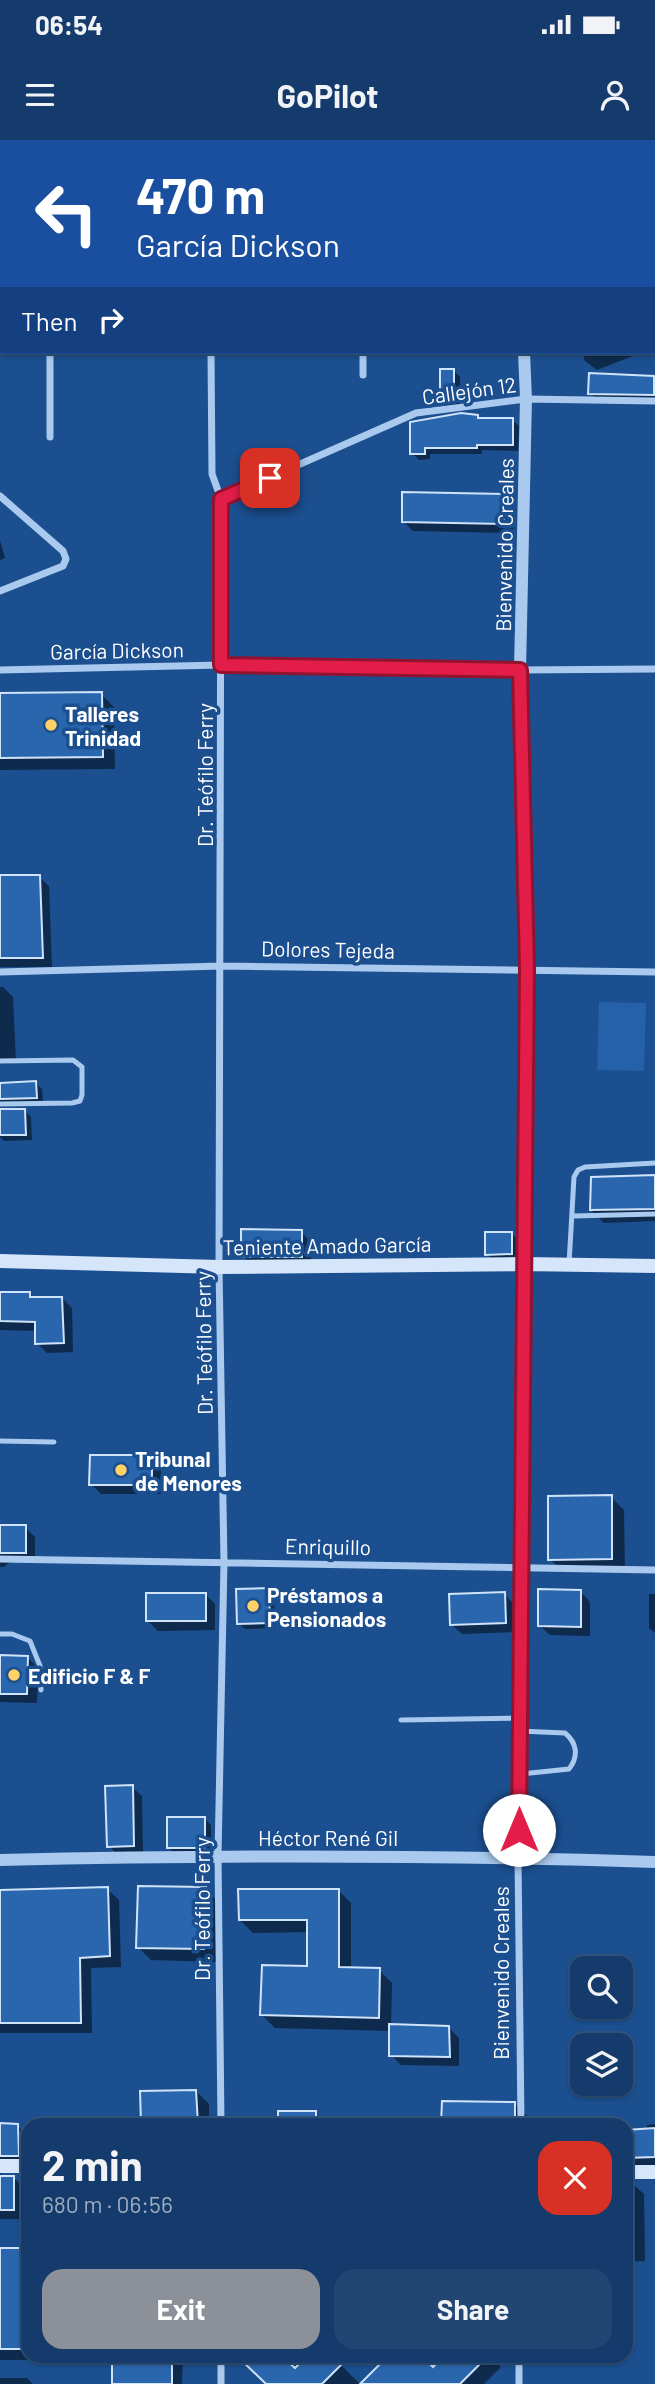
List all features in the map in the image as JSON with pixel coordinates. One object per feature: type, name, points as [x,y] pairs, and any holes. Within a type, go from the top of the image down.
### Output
[{"type":"main road","name":"Teniente Amado García","points":[[0,1261],[219,1268],[523,1264],[655,1266]]},
{"type":"main road","points":[[0,2166],[21,2166]]},
{"type":"main road","points":[[633,2172],[655,2172]]},
{"type":"street","points":[[50,354],[50,437]]},
{"type":"street","name":"Dr. Teófilo Ferry","points":[[211,354],[212,474],[221,499],[222,966],[219,1268],[224,1562],[218,1855],[221,2118]]},
{"type":"street","points":[[363,354],[363,375]]},
{"type":"street","name":"Bienvenido Creales","points":[[521,2118],[519,1725],[527,969],[520,670],[526,399],[524,354]]},
{"type":"street","name":"Callejón 12","points":[[221,499],[416,413],[526,399],[655,401]]},
{"type":"street","points":[[0,496],[63,551],[66,559],[63,566],[0,591]]},
{"type":"street","name":"García Dickson","points":[[0,670],[221,665],[520,670],[655,669]]},
{"type":"street","name":"Dolores Tejeda","points":[[0,972],[222,966],[655,972]]},
{"type":"street","name":"Enriquillo","points":[[0,1559],[655,1570]]},
{"type":"street","name":"Héctor René Gil","points":[[0,1860],[218,1855],[519,1857],[655,1862]]},
{"type":"street","points":[[221,2363],[221,2384]]},
{"type":"street","points":[[519,2363],[519,2384]]},
{"type":"lane","points":[[0,1060],[73,1060],[82,1067],[80,1101],[0,1104]]},
{"type":"lane","points":[[569,1265],[574,1177],[578,1170],[585,1167],[655,1163]]},
{"type":"lane","points":[[573,1216],[655,1214]]},
{"type":"lane","points":[[0,1441],[54,1442]]},
{"type":"lane","points":[[0,1634],[12,1634],[30,1640],[40,1666],[41,1690]]},
{"type":"lane","points":[[401,1720],[519,1725],[565,1733],[572,1739],[576,1750],[575,1762],[569,1769],[519,1774]]},
{"type":"shaded area","points":[[599,1002],[646,1003],[644,1071],[597,1070]]},
{"type":"building","points":[[440,369],[454,369],[454,402],[440,404]]},
{"type":"building","points":[[589,373],[654,376],[654,395],[588,394]]},
{"type":"building","points":[[461,413],[478,415],[478,418],[513,418],[513,445],[425,448],[425,454],[410,454],[410,422]]},
{"type":"building","points":[[402,492],[505,494],[504,524],[402,522]]},
{"type":"building","name":"Talleres Trinidad","points":[[102,692],[103,757],[0,758],[0,693]]},
{"type":"building","points":[[0,875],[40,875],[43,958],[0,958]]},
{"type":"building","points":[[36,1081],[37,1098],[0,1099],[0,1083]]},
{"type":"building","points":[[0,1109],[25,1109],[26,1135],[0,1135]]},
{"type":"building","points":[[655,1175],[655,1209],[590,1210],[591,1177]]},
{"type":"building","points":[[241,1229],[302,1230],[302,1257],[241,1257]]},
{"type":"building","points":[[485,1232],[512,1232],[512,1254],[485,1255]]},
{"type":"building","points":[[0,1292],[30,1292],[30,1297],[62,1297],[64,1343],[35,1344],[35,1322],[0,1321]]},
{"type":"building","name":"Tribunal de Menores","points":[[90,1455],[152,1455],[152,1485],[89,1485]]},
{"type":"building","points":[[612,1495],[612,1559],[548,1560],[548,1496]]},
{"type":"building","points":[[0,1525],[26,1525],[26,1553],[0,1553]]},
{"type":"building","name":"Préstamos a Pensionados","points":[[269,1588],[270,1623],[237,1624],[236,1589]]},
{"type":"building","points":[[538,1589],[581,1590],[581,1627],[538,1626]]},
{"type":"building","points":[[505,1592],[506,1623],[450,1625],[449,1594]]},
{"type":"building","points":[[146,1593],[206,1593],[206,1621],[146,1621]]},
{"type":"building","name":"Edificio F & F","points":[[0,1655],[28,1656],[27,1694],[0,1694]]},
{"type":"building","points":[[133,1785],[134,1846],[107,1847],[105,1786]]},
{"type":"building","points":[[167,1817],[205,1817],[205,1848],[167,1848]]},
{"type":"building","points":[[138,1886],[206,1887],[204,1949],[136,1948]]},
{"type":"building","points":[[108,1887],[110,1956],[80,1958],[81,2023],[0,2023],[0,1890]]},
{"type":"building","points":[[238,1889],[339,1889],[339,1967],[380,1968],[379,2018],[260,2015],[262,1965],[307,1966],[307,1920],[239,1920]]},
{"type":"building","points":[[389,2024],[449,2026],[450,2057],[389,2056]]},
{"type":"building","points":[[196,2090],[198,2118],[141,2118],[140,2091]]},
{"type":"building","points":[[442,2101],[515,2102],[515,2118],[441,2118]]},
{"type":"building","points":[[278,2111],[316,2111],[316,2118],[278,2118]]},
{"type":"building","points":[[0,2123],[18,2124],[19,2156],[0,2156]]},
{"type":"building","points":[[655,2128],[655,2157],[633,2158],[633,2130]]},
{"type":"building","points":[[0,2176],[14,2176],[14,2210],[0,2210]]},
{"type":"building","points":[[0,2248],[21,2248],[21,2349],[0,2349]]},
{"type":"building","points":[[112,2363],[172,2363],[172,2384],[112,2384]]},
{"type":"building","points":[[244,2363],[290,2363],[295,2368],[300,2363],[342,2364],[322,2384],[266,2384]]},
{"type":"building","points":[[381,2363],[429,2363],[433,2367],[437,2363],[481,2363],[460,2384],[360,2384]]},
{"type":"place","name":"Talleres Trinidad","points":[[51,725]]},
{"type":"place","name":"Tribunal de Menores","points":[[121,1470]]},
{"type":"place","name":"Préstamos a Pensionados","points":[[253,1606]]},
{"type":"place","name":"Edificio F & F","points":[[14,1675]]},
{"type":"route","points":[[270,478],[221,499],[221,665],[520,670],[527,969],[519,1830]]}]
